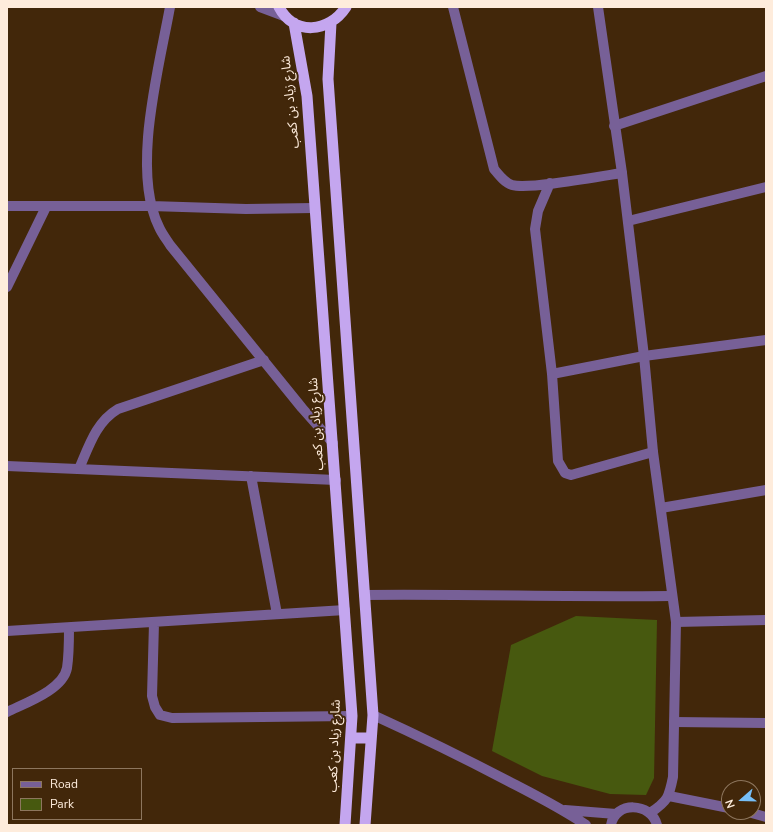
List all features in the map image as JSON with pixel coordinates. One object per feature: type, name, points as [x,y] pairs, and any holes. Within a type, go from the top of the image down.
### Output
[{"type":"highway","points":[[281,12],[294,23],[312,27],[331,23],[339,17],[346,7]]},
{"type":"highway","name":"شارع زياد بن كعب","points":[[294,23],[307,96],[352,716],[345,825]]},
{"type":"highway","points":[[331,23],[328,79],[373,715],[365,825]]},
{"type":"highway","points":[[351,738],[371,738]]},
{"type":"street","points":[[170,7],[147,136],[147,170],[151,206],[159,228],[170,245],[302,408],[333,443]]},
{"type":"street","points":[[260,7],[281,12]]},
{"type":"street","points":[[453,7],[494,169],[501,178],[512,185],[528,186],[622,172]]},
{"type":"street","points":[[598,7],[614,126],[622,172],[644,356],[652,452],[661,508],[671,596],[676,622],[673,777],[669,796],[661,806],[650,813]]},
{"type":"street","points":[[614,126],[766,76]]},
{"type":"street","points":[[550,183],[538,211],[536,229],[552,374],[558,461],[565,474],[577,475],[652,452]]},
{"type":"street","points":[[628,221],[766,187]]},
{"type":"street","points":[[7,206],[151,206],[246,209],[314,208]]},
{"type":"street","points":[[7,287],[46,207]]},
{"type":"street","points":[[552,374],[644,356],[766,340]]},
{"type":"street","points":[[79,469],[97,429],[103,420],[118,409],[264,360]]},
{"type":"street","points":[[7,466],[336,480]]},
{"type":"street","points":[[252,476],[277,614]]},
{"type":"street","points":[[661,508],[766,490]]},
{"type":"street","points":[[364,595],[458,594],[567,597],[671,596]]},
{"type":"street","points":[[7,631],[345,610]]},
{"type":"street","points":[[676,622],[766,620]]},
{"type":"street","points":[[154,623],[152,696],[155,707],[160,716],[172,718],[352,716]]},
{"type":"street","points":[[7,712],[45,692],[60,682],[67,668],[69,628]]},
{"type":"street","points":[[373,715],[444,748],[565,810],[586,825]]},
{"type":"street","points":[[674,722],[766,723]]},
{"type":"street","points":[[669,796],[721,806]]},
{"type":"street","points":[[611,825],[616,814],[624,809],[633,807],[642,808],[650,813],[657,825]]},
{"type":"street","points":[[565,810],[616,814]]},
{"type":"green space","points":[[576,616],[657,620],[654,778],[646,795],[610,794],[542,776],[492,751],[511,645]]}]
